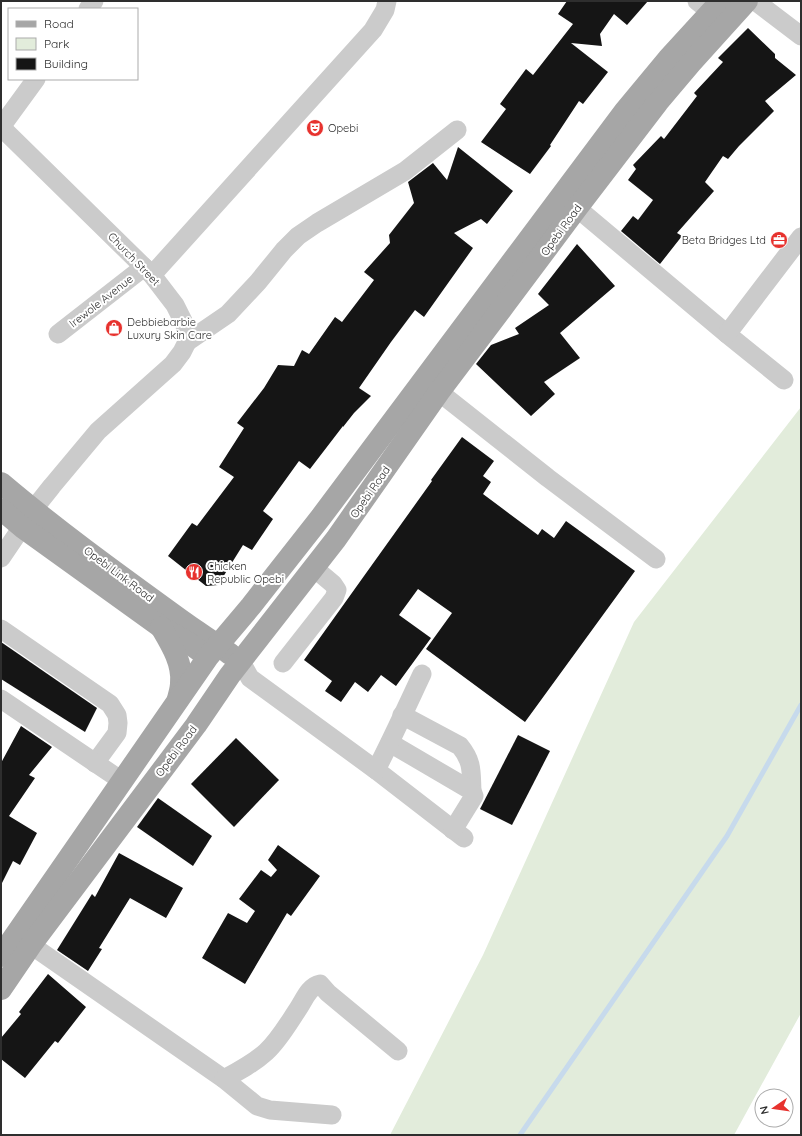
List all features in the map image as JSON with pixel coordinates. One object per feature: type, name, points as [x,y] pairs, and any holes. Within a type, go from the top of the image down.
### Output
[{"type":"main road","name":"Opebi Road","points":[[1,956],[213,651],[251,606],[321,517],[624,112],[713,10],[747,1]]},
{"type":"main road","name":"Opebi Road","points":[[1,989],[31,944],[196,725],[240,672],[314,568],[336,540],[439,392],[658,102],[691,63],[713,10]]},
{"type":"main road","name":"Opebi Link Road","points":[[1,483],[28,519],[161,627],[189,643],[213,651]]},
{"type":"main road","name":"Opebi Link Road","points":[[1,508],[28,519],[187,625],[213,651],[240,672]]},
{"type":"main road","points":[[187,625],[210,624],[221,621],[251,606]]},
{"type":"main road","points":[[161,627],[175,653],[180,669],[181,683],[178,701]]},
{"type":"street","name":"Irewole Avenue","points":[[58,334],[148,271],[373,30],[385,10],[387,1]]},
{"type":"street","points":[[754,1],[801,36]]},
{"type":"street","points":[[1,127],[35,80]]},
{"type":"street","name":"Church Street","points":[[1,127],[148,271],[175,305],[184,324],[187,342]]},
{"type":"street","points":[[1,558],[52,486],[98,431],[173,364],[187,342],[228,314],[298,236],[316,223],[405,171],[457,130]]},
{"type":"street","points":[[577,208],[726,334],[784,380]]},
{"type":"street","points":[[726,334],[801,237]]},
{"type":"street","points":[[439,392],[548,478],[656,559]]},
{"type":"street","points":[[283,663],[334,598],[337,590],[334,584],[314,568]]},
{"type":"street","points":[[1,629],[110,704],[117,715],[117,733],[95,763]]},
{"type":"street","points":[[240,672],[376,770],[459,834],[474,796],[472,791],[470,762],[466,753],[460,746],[402,714]]},
{"type":"street","points":[[376,770],[422,674]]},
{"type":"street","points":[[1,699],[122,781]]},
{"type":"street","points":[[390,742],[472,791]]},
{"type":"street","points":[[31,944],[224,1079],[257,1106],[270,1110],[332,1115]]},
{"type":"street","points":[[224,1079],[242,1070],[266,1053],[276,1041],[309,992],[316,985],[320,984],[328,993],[398,1051]]},
{"type":"green space","points":[[801,407],[801,1013],[760,1088],[754,1088],[754,1099],[734,1135],[390,1135],[483,955],[634,622]]},
{"type":"building","points":[[567,1],[648,1],[627,25],[614,14],[600,34],[602,46],[571,43],[608,72],[583,104],[579,101],[550,145],[551,146],[530,174],[481,142],[506,109],[500,104],[526,69],[533,75],[573,24],[558,14]]},
{"type":"building","points":[[748,28],[775,54],[775,58],[796,75],[765,101],[774,111],[728,159],[723,156],[705,182],[714,191],[677,233],[682,236],[660,264],[621,231],[633,216],[638,220],[653,200],[628,180],[636,169],[633,165],[661,136],[664,139],[697,96],[694,93],[723,62],[718,58]]},
{"type":"building","points":[[458,147],[513,191],[487,224],[481,219],[454,233],[473,248],[424,317],[415,310],[359,388],[371,396],[343,426],[310,469],[299,461],[263,511],[273,519],[252,550],[243,545],[218,585],[206,586],[168,556],[192,523],[197,526],[234,477],[219,467],[244,428],[237,423],[264,388],[278,365],[294,366],[302,350],[309,354],[335,317],[342,322],[374,280],[364,272],[390,243],[389,235],[414,203],[408,182],[433,163],[447,180]]},
{"type":"building","points":[[577,244],[615,286],[560,333],[580,358],[544,382],[555,394],[531,416],[476,364],[491,345],[519,334],[515,328],[549,305],[538,294]]},
{"type":"building","points":[[462,437],[494,461],[483,476],[491,482],[483,494],[538,535],[542,529],[554,538],[566,521],[635,571],[525,722],[426,649],[452,613],[418,589],[399,615],[431,638],[396,686],[381,675],[368,692],[355,682],[341,702],[325,691],[332,681],[304,660]]},
{"type":"building","points":[[1,642],[97,708],[85,732],[1,679]]},
{"type":"building","points":[[21,726],[52,747],[29,775],[35,778],[9,816],[37,833],[20,865],[13,861],[1,885],[1,763]]},
{"type":"building","points":[[518,735],[550,751],[512,825],[480,809]]},
{"type":"building","points":[[236,738],[279,780],[234,827],[191,784]]},
{"type":"building","points":[[158,798],[212,836],[193,866],[137,827]]},
{"type":"building","points":[[278,845],[320,876],[291,916],[287,913],[245,984],[202,958],[228,913],[247,923],[255,911],[239,899],[261,870],[271,877],[277,870],[268,860]]},
{"type":"building","points":[[119,853],[183,888],[166,918],[130,898],[99,948],[102,949],[88,971],[57,950],[92,894],[95,897]]},
{"type":"building","points":[[48,974],[86,1007],[58,1043],[55,1041],[25,1078],[1,1059],[1,1038],[21,1014],[19,1012]]},
{"type":"waterway","points":[[520,1135],[727,836],[801,705]]},
{"type":"place","name":"Opebi","points":[[315,128]]},
{"type":"place","name":"Beta Bridges Ltd","points":[[779,240]]},
{"type":"place","name":"Debbiebarbie Luxury Skin Care","points":[[114,328]]},
{"type":"place","name":"Chicken Republic Opebi","points":[[194,572]]}]
